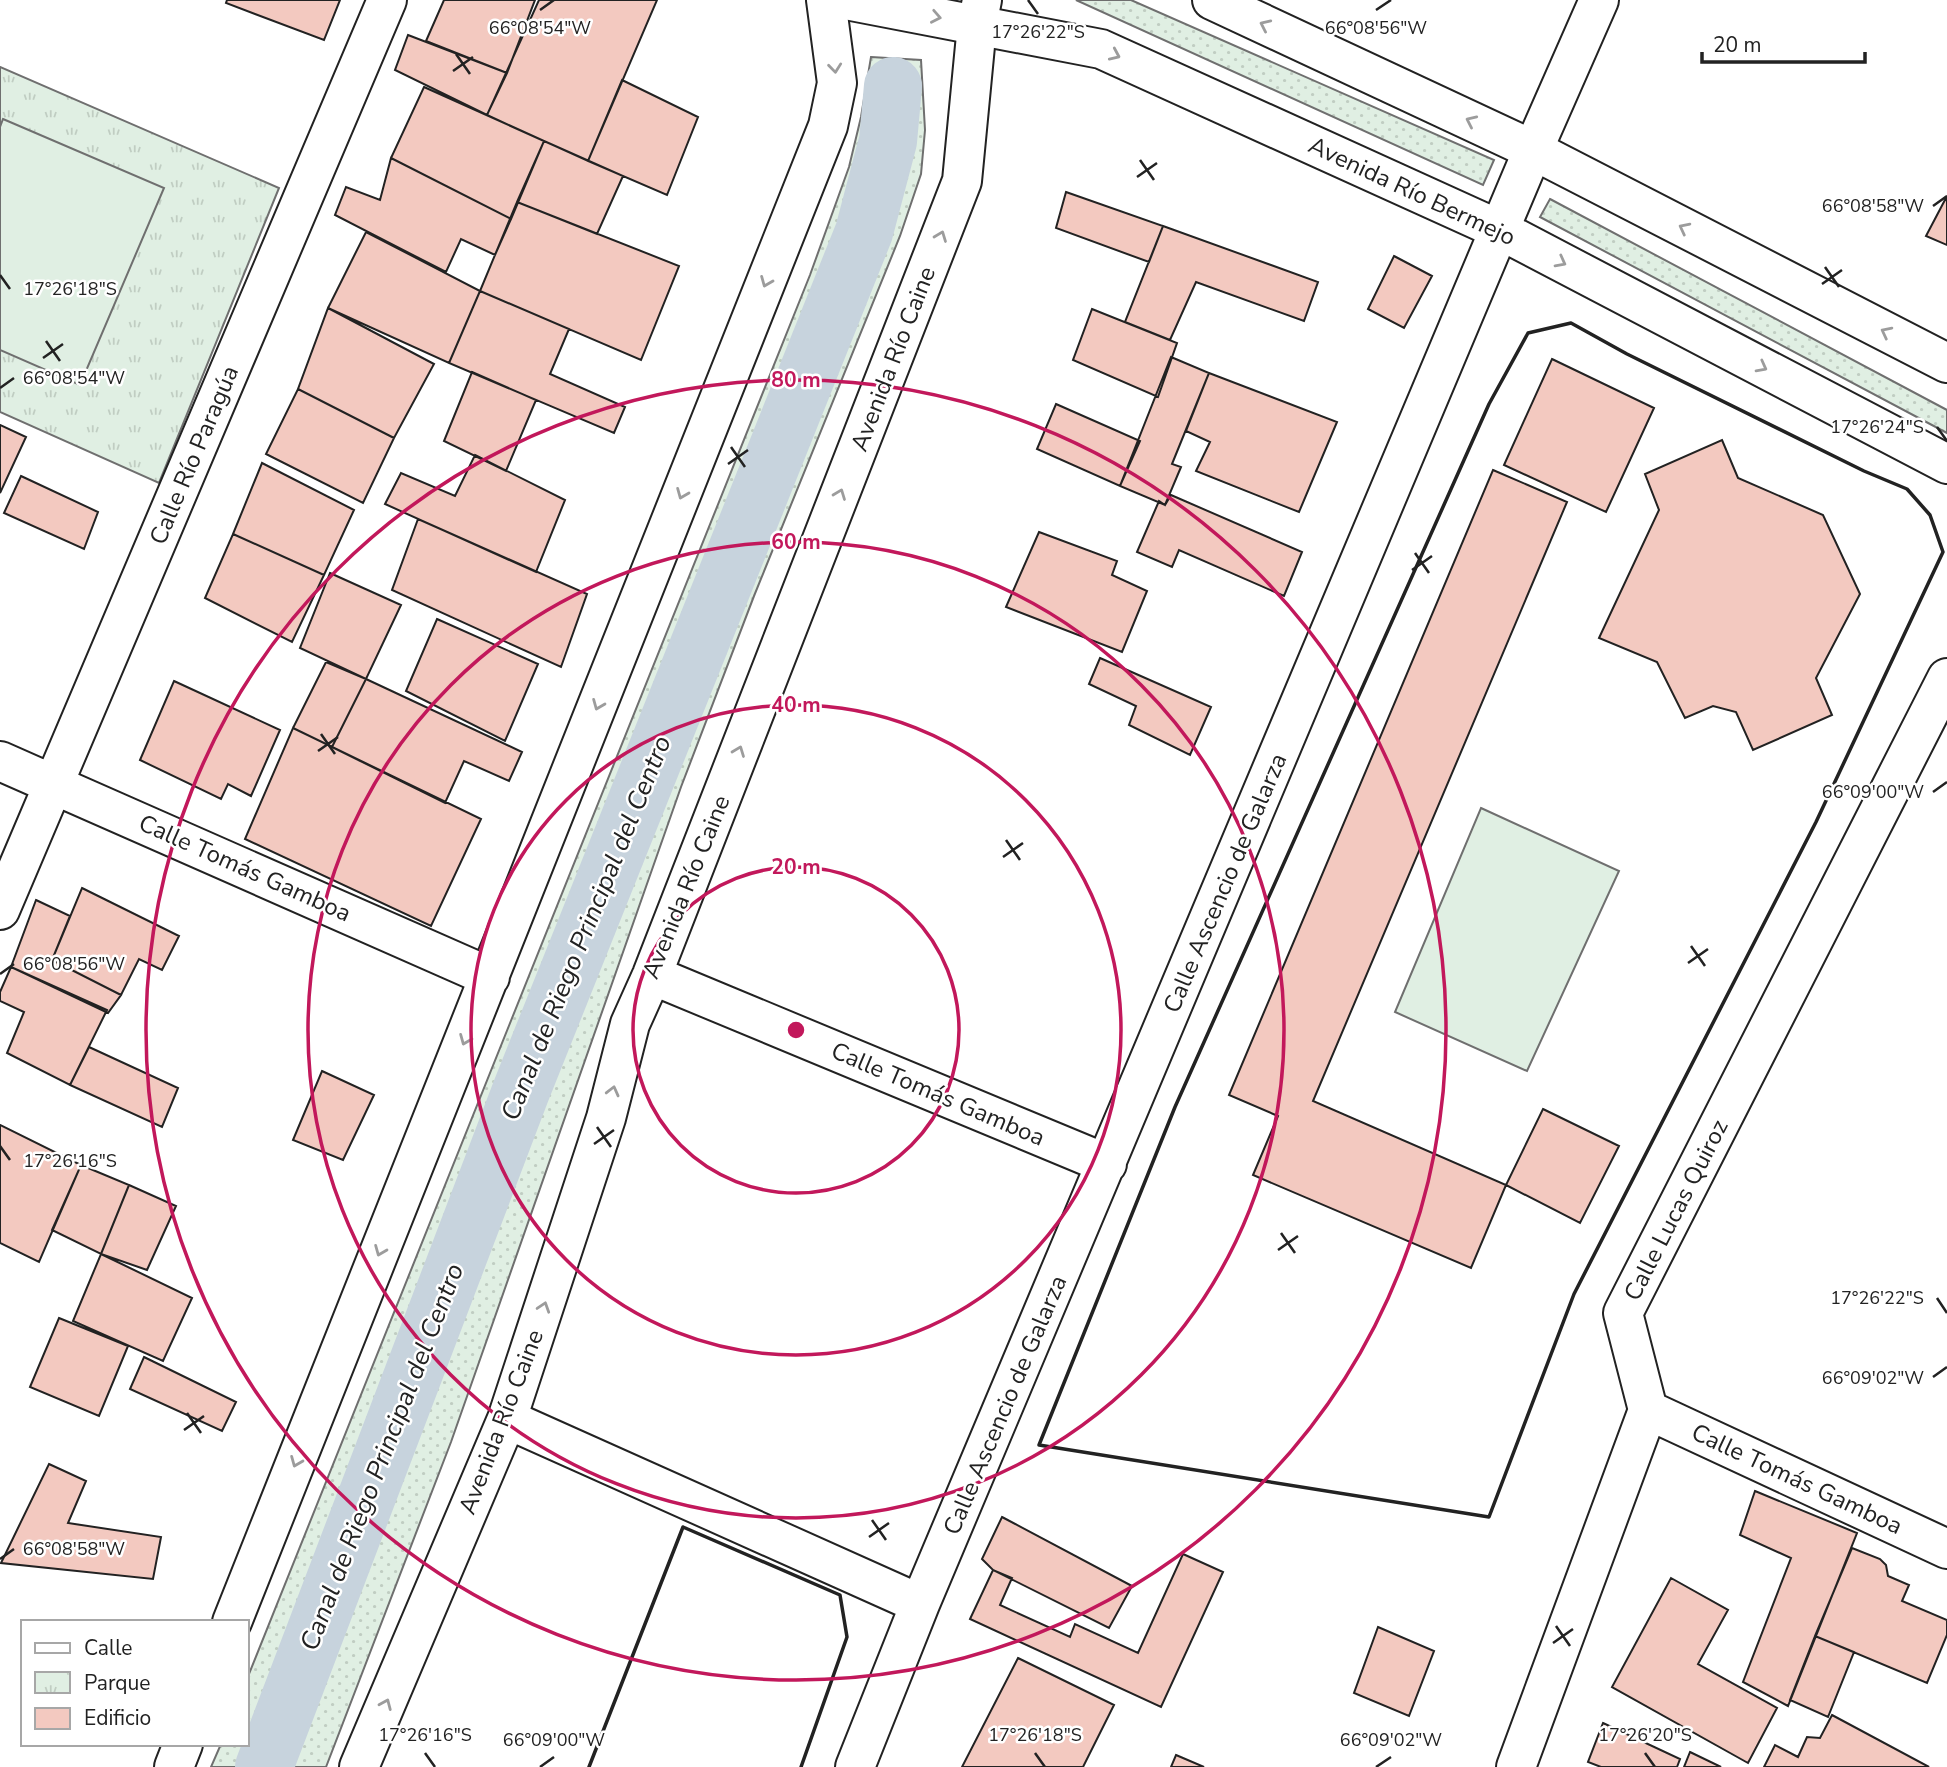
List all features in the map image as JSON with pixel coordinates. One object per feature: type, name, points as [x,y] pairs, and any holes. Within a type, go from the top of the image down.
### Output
[{"type":"street","name":"Calle Río Paragúa","points":[[0,910],[387,0]]},
{"type":"street","points":[[233,1620],[828,126],[836,83],[826,0]]},
{"type":"street","name":"Avenida Río Bermejo","points":[[846,0],[979,13],[1101,49],[1500,230],[1947,464]]},
{"type":"street","points":[[1212,0],[1533,150],[1947,363]]},
{"type":"street","name":"Calle Ascencio de Galarza","points":[[855,1767],[920,1604],[1533,150],[1599,0]]},
{"type":"street","name":"Avenida Río Caine","points":[[359,1767],[507,1419],[606,1118],[631,1024],[962,181],[979,13]]},
{"type":"street","name":"Calle Lucas Quiroz","points":[[1648,1410],[1623,1313],[1947,678]]},
{"type":"street","name":"Calle Tomás Gamboa","points":[[0,761],[490,976]]},
{"type":"street","name":"Calle Tomás Gamboa","points":[[652,975],[1107,1164]]},
{"type":"street","name":"Calle Tomás Gamboa","points":[[1648,1410],[1947,1549]]},
{"type":"street","points":[[1516,1767],[1648,1410]]},
{"type":"street","points":[[507,1419],[920,1604]]},
{"type":"street","points":[[174,1767],[182,1746]]},
{"type":"green space","points":[[1076,0],[1131,0],[1494,160],[1483,185]]},
{"type":"green space","points":[[871,57],[921,60],[925,130],[921,174],[900,236],[754,596],[681,787],[451,1442],[326,1767],[211,1767],[220,1746],[248,1746],[248,1677],[810,275],[849,167]]},
{"type":"green space","points":[[0,67],[279,188],[159,483],[0,412]]},
{"type":"green space","points":[[3,119],[164,188],[80,385],[0,350],[0,127]]},
{"type":"green space","points":[[1550,199],[1947,410],[1947,433],[1540,217]]},
{"type":"green space","points":[[1481,808],[1619,871],[1527,1071],[1395,1012]]},
{"type":"building","points":[[227,0],[340,0],[324,40],[226,3]]},
{"type":"building","points":[[444,0],[535,0],[507,73],[426,41]]},
{"type":"building","points":[[539,0],[657,0],[588,161],[487,115]]},
{"type":"building","points":[[408,35],[507,73],[487,115],[395,70]]},
{"type":"building","points":[[622,80],[698,117],[667,195],[588,161]]},
{"type":"building","points":[[424,87],[544,141],[511,219],[391,158]]},
{"type":"building","points":[[544,141],[623,176],[597,234],[517,202]]},
{"type":"building","points":[[391,158],[511,219],[495,255],[461,239],[446,272],[335,215],[346,187],[380,200]]},
{"type":"building","points":[[1066,192],[1163,226],[1149,262],[1056,228]]},
{"type":"building","points":[[1947,196],[1947,245],[1926,236]]},
{"type":"building","points":[[517,202],[679,266],[641,360],[480,291]]},
{"type":"building","points":[[1163,226],[1318,282],[1304,321],[1196,282],[1170,340],[1125,322]]},
{"type":"building","points":[[366,232],[480,291],[449,363],[328,308]]},
{"type":"building","points":[[1394,256],[1432,276],[1404,328],[1368,309]]},
{"type":"building","points":[[480,291],[569,329],[550,374],[625,407],[614,433],[449,363]]},
{"type":"building","points":[[328,308],[434,364],[394,438],[298,389]]},
{"type":"building","points":[[1092,309],[1177,343],[1158,397],[1073,360]]},
{"type":"building","points":[[1171,357],[1209,373],[1172,464],[1181,467],[1165,505],[1120,486]]},
{"type":"building","points":[[1552,359],[1654,408],[1606,512],[1504,465]]},
{"type":"building","points":[[472,372],[536,400],[506,471],[444,441]]},
{"type":"building","points":[[1209,373],[1337,422],[1299,512],[1196,471],[1210,442],[1186,431]]},
{"type":"building","points":[[298,389],[394,438],[363,503],[266,454]]},
{"type":"building","points":[[1056,404],[1140,441],[1120,486],[1037,449]]},
{"type":"building","points":[[0,425],[26,437],[0,493]]},
{"type":"building","points":[[1722,440],[1738,478],[1823,515],[1860,594],[1816,678],[1832,715],[1753,750],[1736,712],[1713,706],[1685,718],[1657,662],[1599,638],[1659,510],[1645,474]]},
{"type":"building","points":[[475,455],[565,500],[536,572],[385,504],[401,473],[455,496]]},
{"type":"building","points":[[262,463],[354,510],[324,575],[233,534]]},
{"type":"building","points":[[1493,470],[1567,502],[1313,1101],[1506,1185],[1471,1268],[1253,1175],[1278,1116],[1229,1095]]},
{"type":"building","points":[[21,476],[98,512],[84,549],[4,513]]},
{"type":"building","points":[[1171,495],[1302,552],[1284,596],[1179,550],[1172,567],[1137,552],[1159,501],[1165,505]]},
{"type":"building","points":[[418,519],[587,594],[561,667],[392,590]]},
{"type":"building","points":[[1039,532],[1117,561],[1112,575],[1147,591],[1122,652],[1006,607]]},
{"type":"building","points":[[233,534],[324,575],[292,642],[205,598]]},
{"type":"building","points":[[330,573],[401,605],[366,679],[300,648]]},
{"type":"building","points":[[437,619],[538,664],[505,741],[406,691]]},
{"type":"building","points":[[1100,658],[1211,707],[1190,755],[1129,725],[1136,706],[1089,684]]},
{"type":"building","points":[[326,662],[366,679],[332,747],[293,728]]},
{"type":"building","points":[[366,679],[522,752],[509,781],[464,761],[445,803],[332,747]]},
{"type":"building","points":[[174,681],[280,730],[251,796],[228,784],[221,799],[140,760]]},
{"type":"building","points":[[293,728],[481,819],[431,926],[245,839]]},
{"type":"building","points":[[82,888],[179,936],[162,970],[139,959],[121,995],[52,960]]},
{"type":"building","points":[[36,900],[70,916],[52,960],[121,995],[108,1013],[11,967]]},
{"type":"building","points":[[11,967],[107,1010],[70,1085],[7,1053],[24,1012],[0,1001],[0,992]]},
{"type":"building","points":[[89,1047],[178,1088],[162,1127],[70,1085]]},
{"type":"building","points":[[322,1071],[374,1095],[343,1160],[293,1140]]},
{"type":"building","points":[[1543,1109],[1619,1146],[1580,1223],[1506,1185]]},
{"type":"building","points":[[0,1125],[81,1165],[39,1262],[0,1243]]},
{"type":"building","points":[[81,1165],[129,1185],[101,1254],[52,1230]]},
{"type":"building","points":[[129,1185],[176,1206],[147,1270],[101,1254]]},
{"type":"building","points":[[101,1254],[192,1298],[163,1361],[73,1321]]},
{"type":"building","points":[[59,1318],[128,1346],[99,1416],[30,1387]]},
{"type":"building","points":[[144,1357],[236,1402],[222,1431],[130,1389]]},
{"type":"building","points":[[49,1464],[86,1481],[68,1523],[161,1537],[153,1579],[1,1563]]},
{"type":"building","points":[[1755,1491],[1857,1533],[1788,1706],[1743,1682],[1791,1558],[1740,1535]]},
{"type":"building","points":[[1002,1517],[1132,1586],[1109,1628],[993,1570],[982,1559]]},
{"type":"building","points":[[1852,1548],[1880,1559],[1886,1565],[1888,1576],[1909,1585],[1902,1601],[1947,1620],[1947,1635],[1927,1683],[1815,1636]]},
{"type":"building","points":[[1183,1554],[1223,1572],[1161,1707],[970,1619],[993,1570],[1012,1578],[1000,1605],[1070,1637],[1075,1624],[1138,1653]]},
{"type":"building","points":[[1671,1578],[1728,1610],[1698,1664],[1777,1708],[1748,1763],[1612,1687]]},
{"type":"building","points":[[1378,1627],[1434,1651],[1409,1716],[1354,1693]]},
{"type":"building","points":[[1815,1636],[1854,1652],[1828,1717],[1790,1700]]},
{"type":"building","points":[[1018,1658],[1114,1705],[1083,1767],[962,1767]]},
{"type":"building","points":[[1832,1715],[1929,1767],[1764,1767],[1775,1745],[1798,1757],[1807,1737],[1820,1738]]},
{"type":"building","points":[[1603,1723],[1680,1759],[1677,1767],[1601,1767],[1588,1762]]},
{"type":"building","points":[[1690,1752],[1721,1767],[1684,1767]]},
{"type":"building","points":[[1176,1755],[1204,1767],[1171,1767]]},
{"type":"waterway","name":"Canal de Riego Principal del Centro","points":[[264,1767],[521,1091],[864,232],[888,141],[893,86]]},
{"type":"wall","points":[[1571,323],[1627,354],[1864,471],[1907,489],[1930,515],[1943,552],[1816,822],[1574,1294],[1489,1517],[1039,1445],[1175,1107],[1489,404],[1528,333],[1571,323]]},
{"type":"wall","points":[[589,1767],[683,1527],[840,1595],[847,1637],[801,1767]]}]
